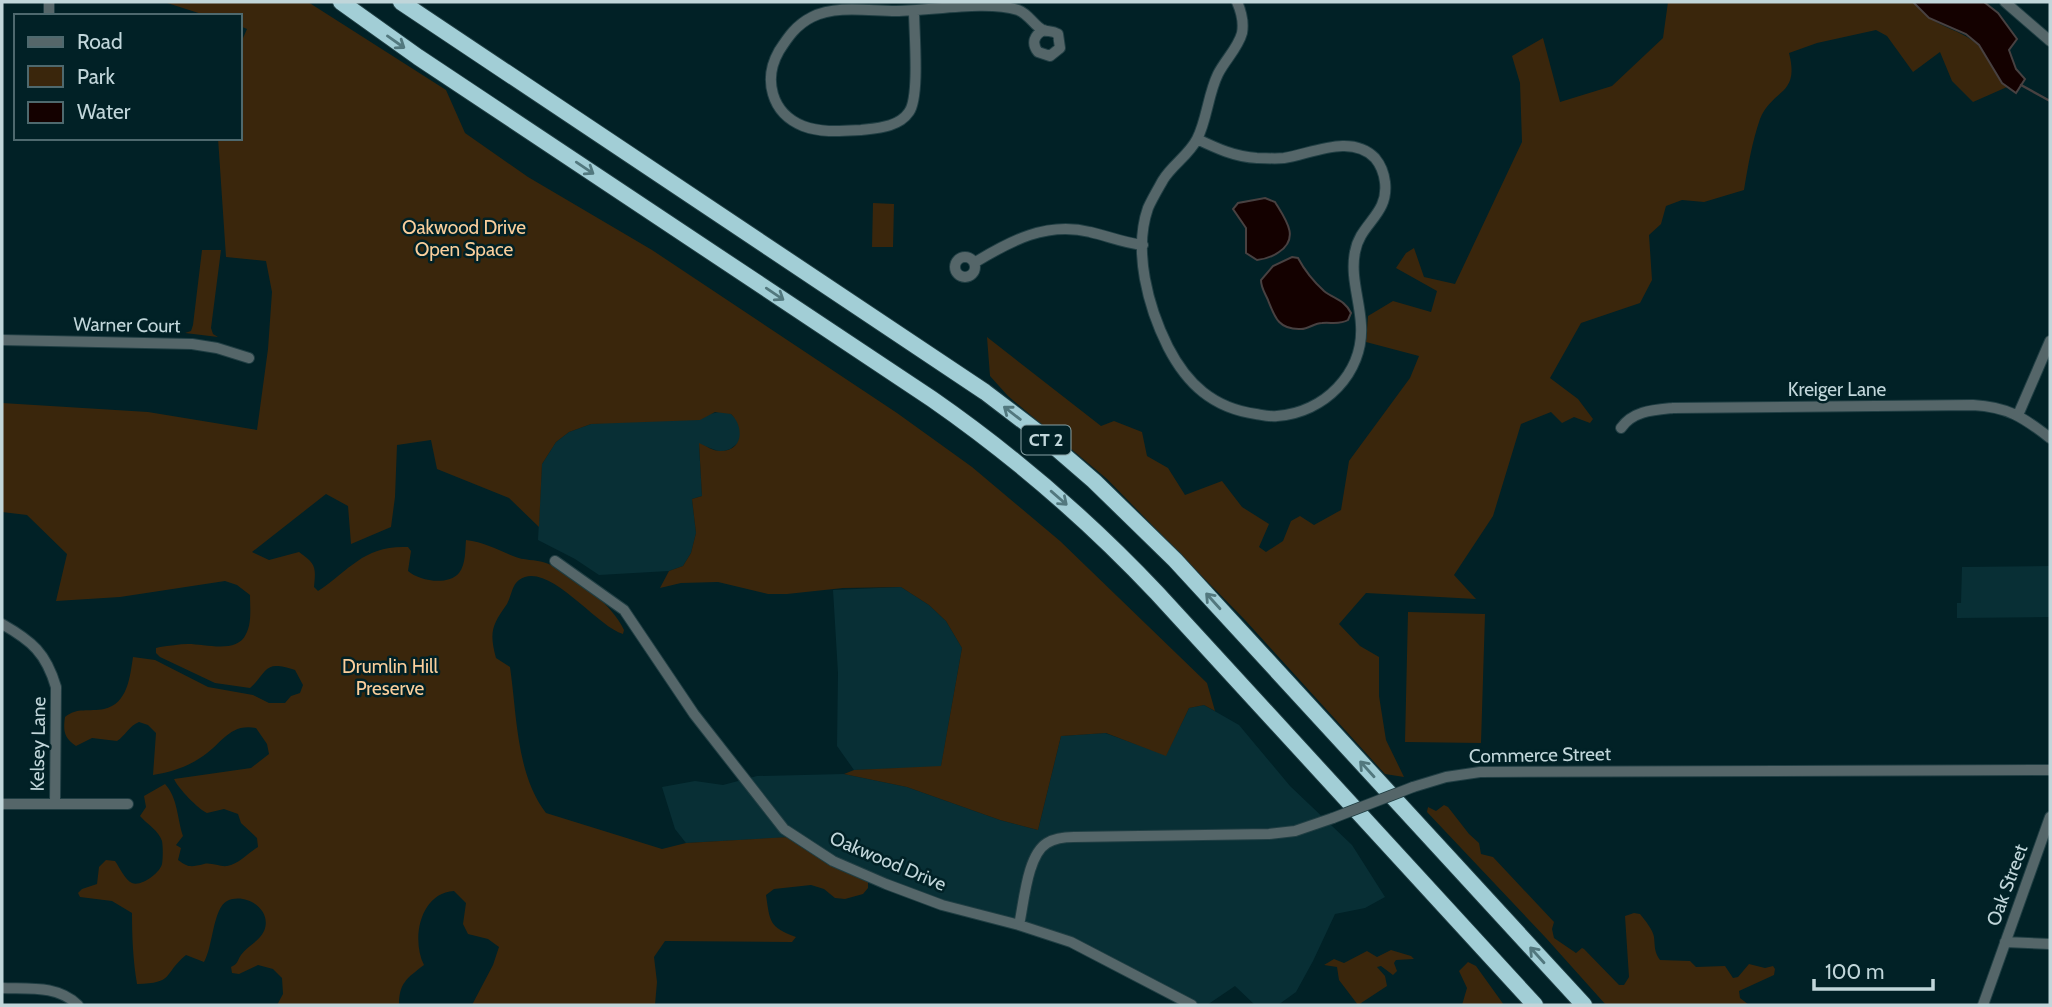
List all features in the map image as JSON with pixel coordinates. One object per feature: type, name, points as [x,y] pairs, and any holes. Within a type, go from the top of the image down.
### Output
[{"type":"highway","name":"CT 2","points":[[341,2],[411,53],[932,399],[992,442],[1054,493],[1150,586],[1535,1005]]},
{"type":"highway","name":"CT 2","points":[[401,2],[958,374],[1013,413],[1066,456],[1120,504],[1175,559],[1584,1005]]},
{"type":"street","points":[[1197,139],[1227,153],[1254,158],[1283,158],[1332,147],[1354,146],[1374,157],[1384,174],[1386,193],[1380,211],[1365,229],[1355,250],[1353,270],[1362,327],[1360,350],[1350,373],[1332,395],[1306,410],[1276,416],[1242,412],[1210,399],[1179,370],[1157,326],[1145,279],[1143,245],[1148,208],[1164,177],[1197,139],[1218,74],[1237,45],[1242,31],[1241,12],[1237,2]]},
{"type":"street","points":[[2005,2],[2050,41]]},
{"type":"street","points":[[914,11],[915,97],[910,111],[896,122],[881,128],[834,132],[803,126],[787,115],[774,99],[770,81],[774,61],[791,31],[812,17],[838,10],[914,11],[983,4],[1020,11],[1044,30]]},
{"type":"street","points":[[974,263],[1005,244],[1036,232],[1066,228],[1091,232],[1119,242],[1143,245]]},
{"type":"street","name":"Warner Court","points":[[2,340],[192,344],[249,358]]},
{"type":"street","points":[[2018,415],[2050,341]]},
{"type":"street","name":"Kreiger Lane","points":[[1621,428],[1631,417],[1643,412],[1690,407],[1973,405],[1993,407],[2018,415],[2050,438]]},
{"type":"street","name":"Oakwood Drive","points":[[555,561],[624,610],[694,714],[784,829],[833,861],[886,884],[942,905],[1071,942],[1192,1005]]},
{"type":"street","name":"Kelsey Lane","points":[[2,624],[25,637],[41,652],[57,687],[55,803]]},
{"type":"street","name":"Commerce Street","points":[[1019,925],[1033,861],[1041,848],[1051,841],[1077,837],[1265,835],[1295,831],[1451,775],[1490,772],[2050,770]]},
{"type":"street","points":[[2,804],[128,804]]},
{"type":"street","name":"Oak Street","points":[[1983,1005],[2050,817]]},
{"type":"street","points":[[2005,942],[2050,944]]},
{"type":"street","points":[[2,988],[47,989],[61,993],[78,1005]]},
{"type":"shaded area","points":[[723,411],[736,419],[740,425],[741,436],[738,443],[721,452],[699,444],[702,496],[692,499],[696,533],[691,553],[683,566],[669,571],[599,575],[538,540],[542,464],[556,442],[569,432],[591,424]]},
{"type":"shaded area","points":[[2050,566],[2050,617],[1957,618],[1957,603],[1961,603],[1962,567]]},
{"type":"shaded area","points":[[901,587],[929,605],[946,621],[962,648],[941,767],[854,770],[837,746],[838,673],[833,590]]},
{"type":"shaded area","points":[[1204,705],[1239,725],[1290,786],[1352,845],[1385,897],[1365,908],[1335,914],[1296,992],[1278,1005],[1255,1005],[1235,986],[1207,1005],[1192,1005],[1071,942],[886,884],[796,837],[686,843],[675,829],[662,787],[695,781],[723,785],[757,776],[844,774],[907,787],[1000,820],[1038,830],[1061,736],[1105,733],[1166,755],[1189,708]]},
{"type":"green space","points":[[164,2],[308,2],[446,90],[465,133],[528,177],[652,250],[897,413],[972,467],[1060,541],[1207,683],[1215,711],[1204,705],[1189,708],[1166,756],[1106,733],[1061,736],[1038,830],[1000,820],[907,787],[844,774],[854,770],[941,766],[962,648],[946,621],[929,605],[901,587],[843,588],[787,594],[768,594],[718,582],[681,583],[660,588],[669,571],[683,566],[691,553],[696,533],[692,499],[702,496],[699,443],[717,451],[734,447],[740,431],[731,414],[715,412],[700,420],[591,424],[569,432],[556,442],[542,464],[539,527],[509,498],[437,469],[431,440],[397,445],[391,527],[351,544],[348,506],[326,494],[252,552],[269,560],[299,552],[314,566],[314,587],[318,591],[369,554],[393,547],[408,547],[411,551],[408,571],[433,581],[448,580],[459,573],[465,557],[466,540],[485,544],[517,558],[542,562],[557,568],[601,600],[624,630],[623,634],[612,629],[557,586],[543,578],[530,576],[517,582],[495,623],[492,635],[494,649],[496,658],[510,667],[523,762],[536,797],[546,813],[662,849],[686,843],[790,837],[840,870],[868,882],[868,888],[863,894],[845,899],[835,898],[824,889],[811,885],[774,889],[766,895],[770,918],[780,930],[796,937],[792,942],[665,941],[654,957],[657,982],[655,1005],[472,1005],[493,965],[499,947],[488,939],[468,934],[463,924],[466,903],[454,891],[442,894],[426,908],[421,919],[418,943],[424,965],[405,982],[399,1005],[277,1005],[283,994],[282,978],[273,969],[258,965],[239,974],[232,973],[231,967],[262,935],[266,923],[265,916],[256,905],[242,899],[227,901],[222,905],[204,962],[186,955],[163,980],[137,984],[132,913],[112,901],[80,897],[78,893],[97,884],[99,867],[106,860],[115,861],[125,877],[136,884],[158,871],[162,864],[162,841],[156,831],[140,816],[146,807],[144,796],[165,784],[175,802],[183,836],[176,845],[181,848],[178,860],[182,863],[190,866],[227,866],[258,847],[257,838],[241,823],[238,814],[224,809],[207,813],[189,798],[174,779],[251,768],[269,754],[267,744],[256,728],[246,727],[232,732],[208,753],[194,761],[153,775],[156,733],[148,725],[139,722],[117,741],[92,738],[76,746],[65,734],[65,717],[79,711],[104,709],[118,701],[126,688],[133,657],[155,660],[208,687],[253,695],[269,703],[285,703],[291,696],[300,693],[303,685],[295,670],[277,666],[267,669],[250,688],[215,683],[156,653],[156,648],[160,647],[188,644],[228,646],[242,640],[249,625],[250,595],[237,585],[225,581],[120,597],[56,601],[67,554],[27,515],[2,512],[2,403],[148,412],[257,430],[268,349],[272,292],[266,261],[226,257],[218,140],[242,140],[242,40],[247,29],[242,27],[242,14],[202,14]]},
{"type":"green space","points":[[1668,2],[1913,2],[1929,17],[1980,47],[2007,87],[1973,102],[1952,81],[1940,52],[1913,72],[1887,36],[1876,30],[1817,43],[1789,53],[1791,77],[1788,85],[1765,109],[1760,119],[1744,190],[1704,202],[1682,200],[1666,206],[1661,224],[1649,235],[1652,280],[1640,303],[1581,323],[1550,378],[1578,399],[1593,419],[1590,423],[1574,417],[1562,423],[1551,412],[1521,424],[1493,516],[1454,575],[1476,599],[1366,593],[1339,624],[1360,646],[1379,657],[1379,696],[1386,740],[1404,777],[1385,774],[1245,620],[1107,479],[1008,396],[990,376],[987,337],[1101,426],[1114,421],[1142,432],[1147,456],[1168,468],[1185,495],[1222,481],[1242,507],[1269,524],[1259,547],[1266,552],[1283,541],[1291,521],[1300,516],[1314,525],[1341,510],[1349,461],[1410,378],[1419,356],[1366,342],[1368,316],[1393,301],[1431,312],[1437,291],[1396,268],[1406,253],[1414,248],[1424,277],[1455,284],[1522,142],[1520,83],[1512,56],[1543,38],[1560,102],[1612,86],[1663,38]]},
{"type":"green space","points":[[873,203],[894,204],[893,247],[872,247]]},
{"type":"green space","points":[[202,250],[221,250],[211,328],[213,334],[218,337],[185,333],[191,331],[193,325]]},
{"type":"green space","points":[[1408,612],[1485,614],[1481,743],[1405,742]]},
{"type":"green space","points":[[1444,805],[1479,843],[1481,854],[1493,857],[1554,922],[1554,938],[1576,953],[1584,949],[1619,985],[1624,985],[1629,977],[1625,916],[1634,913],[1640,914],[1650,928],[1660,960],[1690,961],[1696,967],[1725,966],[1733,978],[1738,977],[1749,964],[1765,968],[1773,966],[1774,975],[1739,991],[1740,998],[1749,1005],[1606,1005],[1427,812],[1428,807],[1436,811]]},
{"type":"green space","points":[[1391,950],[1414,959],[1396,960],[1394,963],[1397,971],[1393,975],[1381,966],[1377,967],[1385,976],[1387,986],[1358,1005],[1339,980],[1337,967],[1324,965],[1334,959],[1344,963],[1367,951],[1377,957]]},
{"type":"green space","points":[[1468,962],[1476,966],[1504,1005],[1462,1005],[1467,988],[1459,971]]},
{"type":"water","points":[[1913,2],[1984,2],[1998,13],[2017,39],[2009,50],[2016,69],[2025,79],[2016,93],[2002,83],[1979,45],[1966,34],[1929,18]]},
{"type":"water","points":[[1265,198],[1275,202],[1287,222],[1290,235],[1289,241],[1279,252],[1269,258],[1257,260],[1246,253],[1246,228],[1233,209],[1238,203]]},
{"type":"water","points":[[1292,257],[1298,258],[1324,291],[1346,305],[1351,313],[1348,320],[1319,323],[1301,329],[1294,329],[1279,322],[1263,290],[1261,280],[1273,266]]},
{"type":"waterway","points":[[2021,85],[2050,101]]},
{"type":"park label","name":"Oakwood Drive Open Space","points":[[464,238]]},
{"type":"park label","name":"Drumlin Hill Preserve","points":[[390,677]]}]
